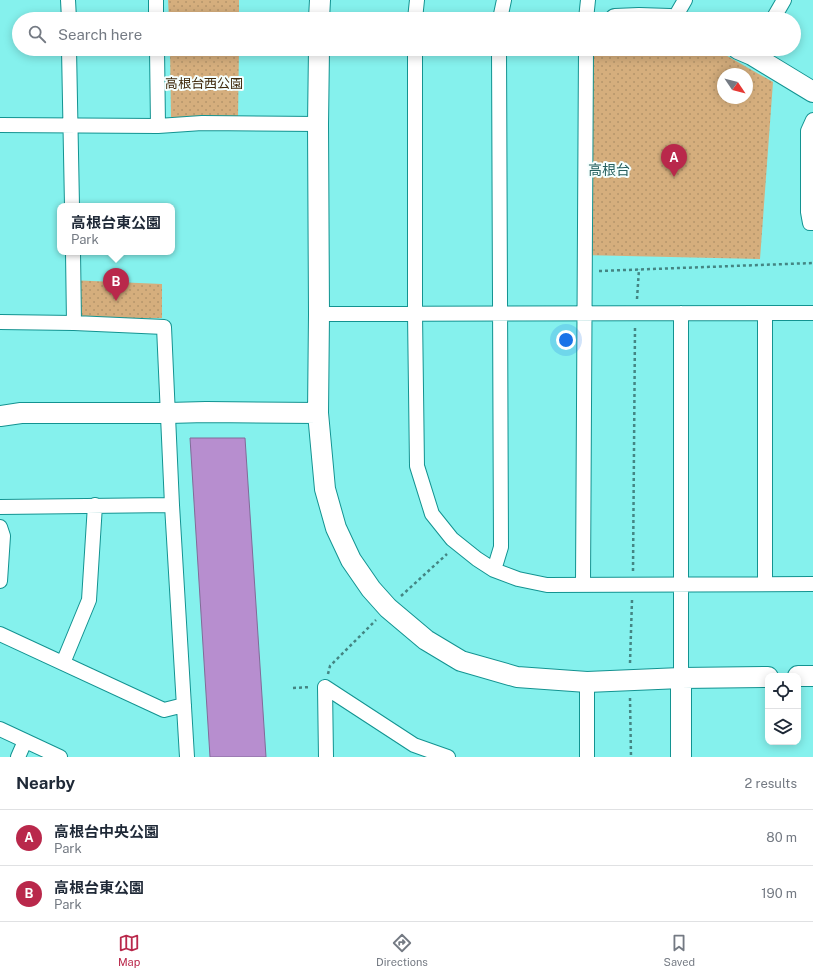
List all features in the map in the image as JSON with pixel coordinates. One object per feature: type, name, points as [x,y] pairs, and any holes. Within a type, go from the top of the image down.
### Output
[{"type":"street","points":[[68,0],[69,12]]},
{"type":"street","points":[[156,0],[156,12]]},
{"type":"street","points":[[319,12],[320,0]]},
{"type":"street","points":[[416,12],[417,0]]},
{"type":"street","points":[[501,12],[504,0]]},
{"type":"street","points":[[587,12],[588,0]]},
{"type":"street","points":[[678,12],[685,0]]},
{"type":"street","points":[[777,12],[784,0]]},
{"type":"street","points":[[69,56],[72,203]]},
{"type":"street","points":[[157,56],[158,126]]},
{"type":"street","points":[[319,56],[320,314],[318,414],[325,489],[336,528],[351,560],[371,589],[388,608],[426,640],[461,661],[517,676],[587,682],[681,678],[765,677]]},
{"type":"street","points":[[415,56],[415,314],[417,466],[432,514],[452,539],[458,544],[494,570],[518,580],[547,585],[813,584]]},
{"type":"street","points":[[494,570],[501,547],[499,56]]},
{"type":"street","points":[[583,584],[586,56]]},
{"type":"street","points":[[756,56],[813,92]]},
{"type":"street","points":[[813,120],[808,131],[808,212],[810,223],[813,223]]},
{"type":"street","points":[[0,125],[158,126],[202,124],[318,124]]},
{"type":"street","points":[[73,255],[74,323]]},
{"type":"street","points":[[681,313],[681,757]]},
{"type":"street","points":[[764,584],[765,313]]},
{"type":"street","points":[[320,314],[813,313]]},
{"type":"street","points":[[0,322],[74,323],[164,327],[172,505],[187,757]]},
{"type":"street","points":[[0,416],[21,413],[206,412],[318,414]]},
{"type":"street","points":[[63,663],[89,600],[95,505]]},
{"type":"street","points":[[0,507],[172,505]]},
{"type":"street","points":[[0,527],[2,536],[0,581]]},
{"type":"street","points":[[0,634],[164,710],[184,705]]},
{"type":"street","points":[[801,676],[813,676]]},
{"type":"street","points":[[587,682],[587,757]]},
{"type":"street","points":[[325,687],[414,751],[448,757]]},
{"type":"street","points":[[325,687],[326,757]]},
{"type":"street","points":[[0,729],[60,757]]},
{"type":"street","points":[[18,757],[25,741]]},
{"type":"path","points":[[585,271],[813,263]]},
{"type":"path","points":[[630,668],[633,584],[636,313],[639,269]]},
{"type":"path","points":[[325,687],[330,666],[388,608],[458,544]]},
{"type":"path","points":[[630,693],[631,757]]},
{"type":"green space","points":[[168,0],[239,0],[239,12],[169,12]]},
{"type":"green space","name":"高根台西公園","points":[[170,56],[239,56],[238,118],[171,117]]},
{"type":"green space","points":[[584,56],[727,56],[748,68],[717,68],[717,104],[753,104],[753,71],[773,82],[760,259],[581,255]]},
{"type":"green space","points":[[69,280],[162,284],[162,318],[70,320]]},
{"type":"shaded area","points":[[190,438],[245,438],[266,757],[210,757]]},
{"type":"place","name":"高根台中央公園","points":[[674,177]]},
{"type":"place","name":"高根台東公園","points":[[116,301]]},
{"type":"district","name":"高根台","points":[[609,170]]}]
